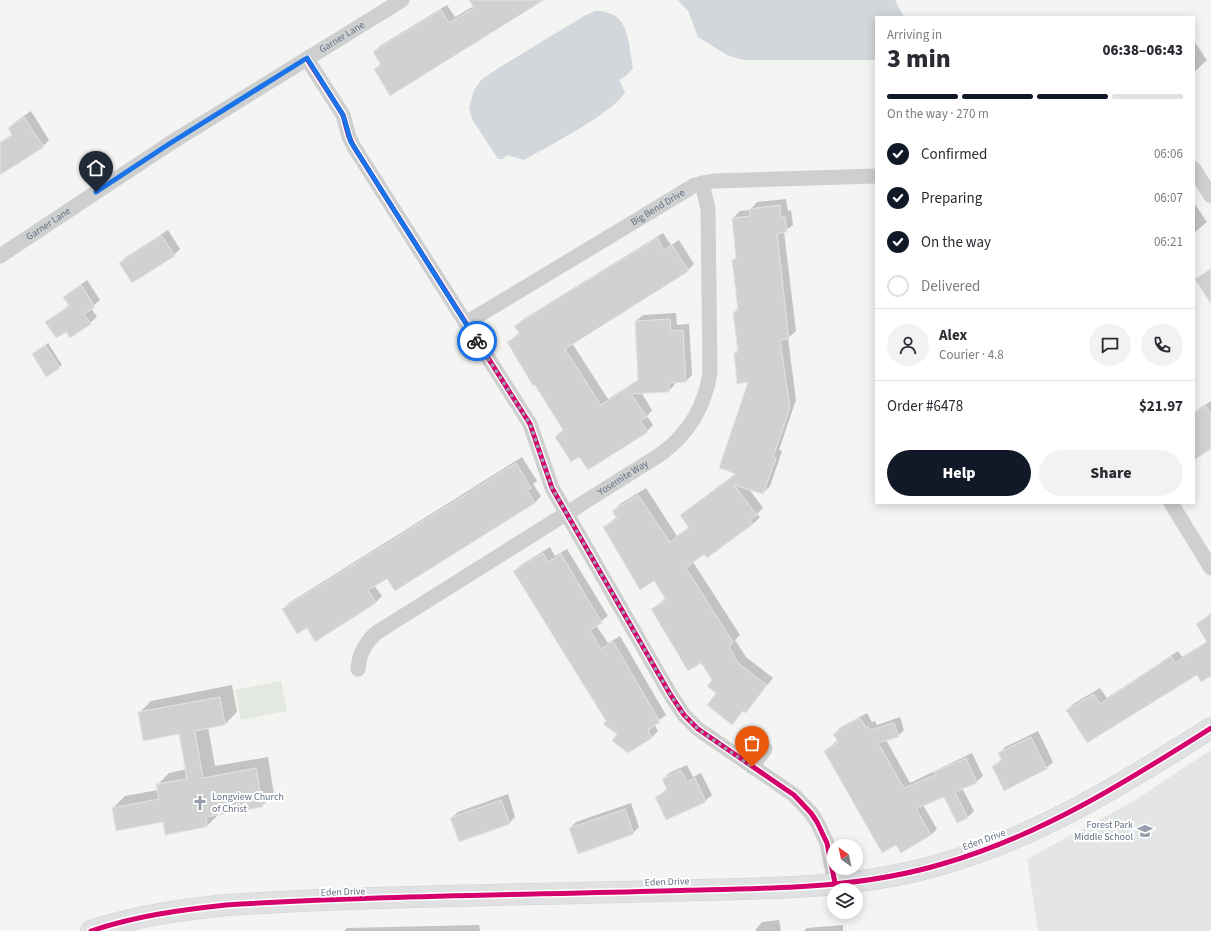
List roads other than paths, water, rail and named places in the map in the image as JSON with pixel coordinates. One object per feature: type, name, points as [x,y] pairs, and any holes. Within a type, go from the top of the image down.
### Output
[{"type":"street","name":"Garner Lane","points":[[0,256],[169,144],[402,0]]},
{"type":"street","points":[[307,58],[343,115],[351,142],[530,424],[548,478],[566,513],[670,694],[684,715],[698,729],[794,795],[814,817],[827,843],[835,883]]},
{"type":"street","points":[[1195,171],[1211,196]]},
{"type":"street","name":"Big Bend Drive","points":[[466,323],[681,192],[695,185],[713,181],[875,176]]},
{"type":"street","name":"Yosemite Way","points":[[358,669],[362,650],[376,633],[670,448],[687,430],[703,401],[708,383],[711,362],[708,209],[702,183]]},
{"type":"street","points":[[1172,504],[1211,568]]},
{"type":"street","name":"Eden Drive","points":[[835,883],[860,881],[922,869],[1004,843],[1100,797],[1211,728]]},
{"type":"street","points":[[752,767],[765,749]]},
{"type":"street","name":"Eden Drive","points":[[91,931],[140,917],[171,912],[248,904],[775,888],[827,884]]},
{"type":"place","name":"Longview Church of Christ","points":[[200,803]]},
{"type":"place","name":"Forest Park Middle School","points":[[1145,831]]}]
